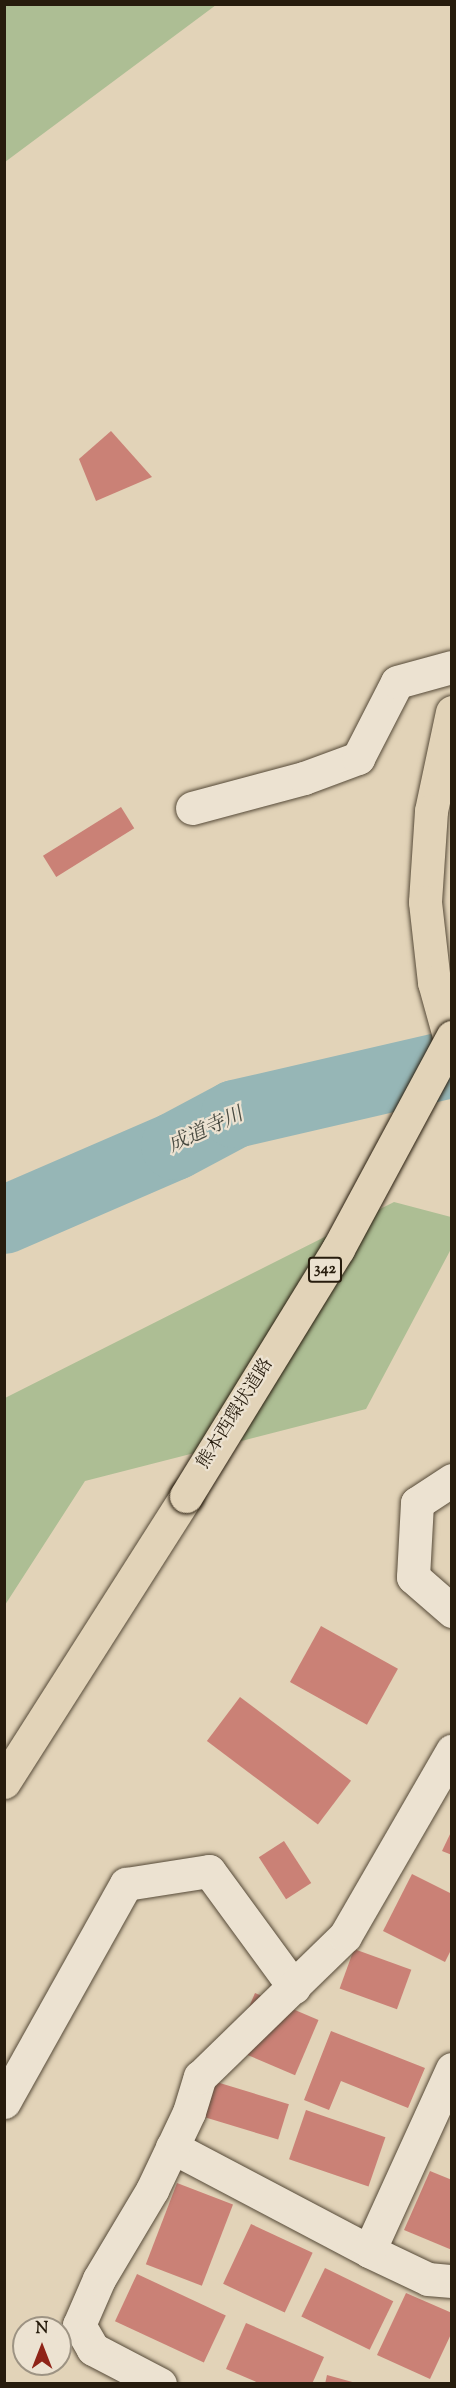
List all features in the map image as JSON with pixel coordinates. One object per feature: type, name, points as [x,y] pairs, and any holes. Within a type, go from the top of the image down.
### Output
[{"type":"highway","points":[[452,712],[431,811],[425,902],[434,981],[452,1047]]},
{"type":"highway","name":"熊本西環状道路","points":[[4,1782],[186,1496],[338,1249],[452,1037]]},
{"type":"street","points":[[192,808],[304,778],[358,758],[397,682],[452,667]]},
{"type":"street","points":[[452,1480],[417,1503],[413,1577],[452,1611]]},
{"type":"street","points":[[160,2384],[93,2349],[79,2325],[99,2279],[152,2190],[189,2112],[200,2077],[345,1936],[452,1751]]},
{"type":"street","points":[[4,2102],[126,1884],[209,1871],[294,1986]]},
{"type":"street","points":[[369,2251],[452,2069]]},
{"type":"street","points":[[172,2147],[369,2251],[428,2279],[452,2281]]},
{"type":"green space","points":[[5,4],[216,4],[216,5],[5,162]]},
{"type":"green space","points":[[394,1202],[451,1217],[451,1249],[366,1409],[85,1481],[5,1605],[5,1398]]},
{"type":"building","points":[[111,431],[152,477],[96,501],[79,459]]},
{"type":"building","points":[[121,807],[134,828],[56,877],[43,856]]},
{"type":"building","points":[[321,1626],[398,1669],[367,1725],[290,1682]]},
{"type":"building","points":[[240,1697],[351,1781],[318,1825],[207,1741]]},
{"type":"building","points":[[452,1830],[452,1855],[442,1851]]},
{"type":"building","points":[[284,1841],[311,1883],[286,1899],[259,1857]]},
{"type":"building","points":[[412,1874],[452,1894],[452,1948],[445,1962],[383,1931]]},
{"type":"building","points":[[354,1949],[411,1970],[397,2009],[340,1988]]},
{"type":"building","points":[[255,1993],[319,2020],[295,2075],[232,2048]]},
{"type":"building","points":[[331,2031],[425,2068],[408,2108],[341,2081],[329,2110],[304,2100]]},
{"type":"building","points":[[200,2077],[289,2104],[278,2140],[189,2112]]},
{"type":"building","points":[[306,2110],[385,2137],[368,2187],[289,2159]]},
{"type":"building","points":[[430,2171],[452,2180],[452,2250],[404,2230]]},
{"type":"building","points":[[177,2183],[233,2205],[202,2286],[146,2264]]},
{"type":"building","points":[[251,2224],[313,2253],[285,2313],[223,2284]]},
{"type":"building","points":[[325,2268],[393,2301],[370,2350],[301,2317]]},
{"type":"building","points":[[137,2274],[226,2315],[204,2363],[115,2321]]},
{"type":"building","points":[[406,2293],[452,2313],[452,2332],[430,2379],[377,2355]]},
{"type":"building","points":[[246,2323],[324,2357],[312,2384],[261,2384],[226,2369]]},
{"type":"building","points":[[327,2375],[356,2383],[356,2384],[325,2384]]},
{"type":"waterway","name":"成道寺川","points":[[4,1220],[175,1146],[235,1114],[452,1064]]}]
